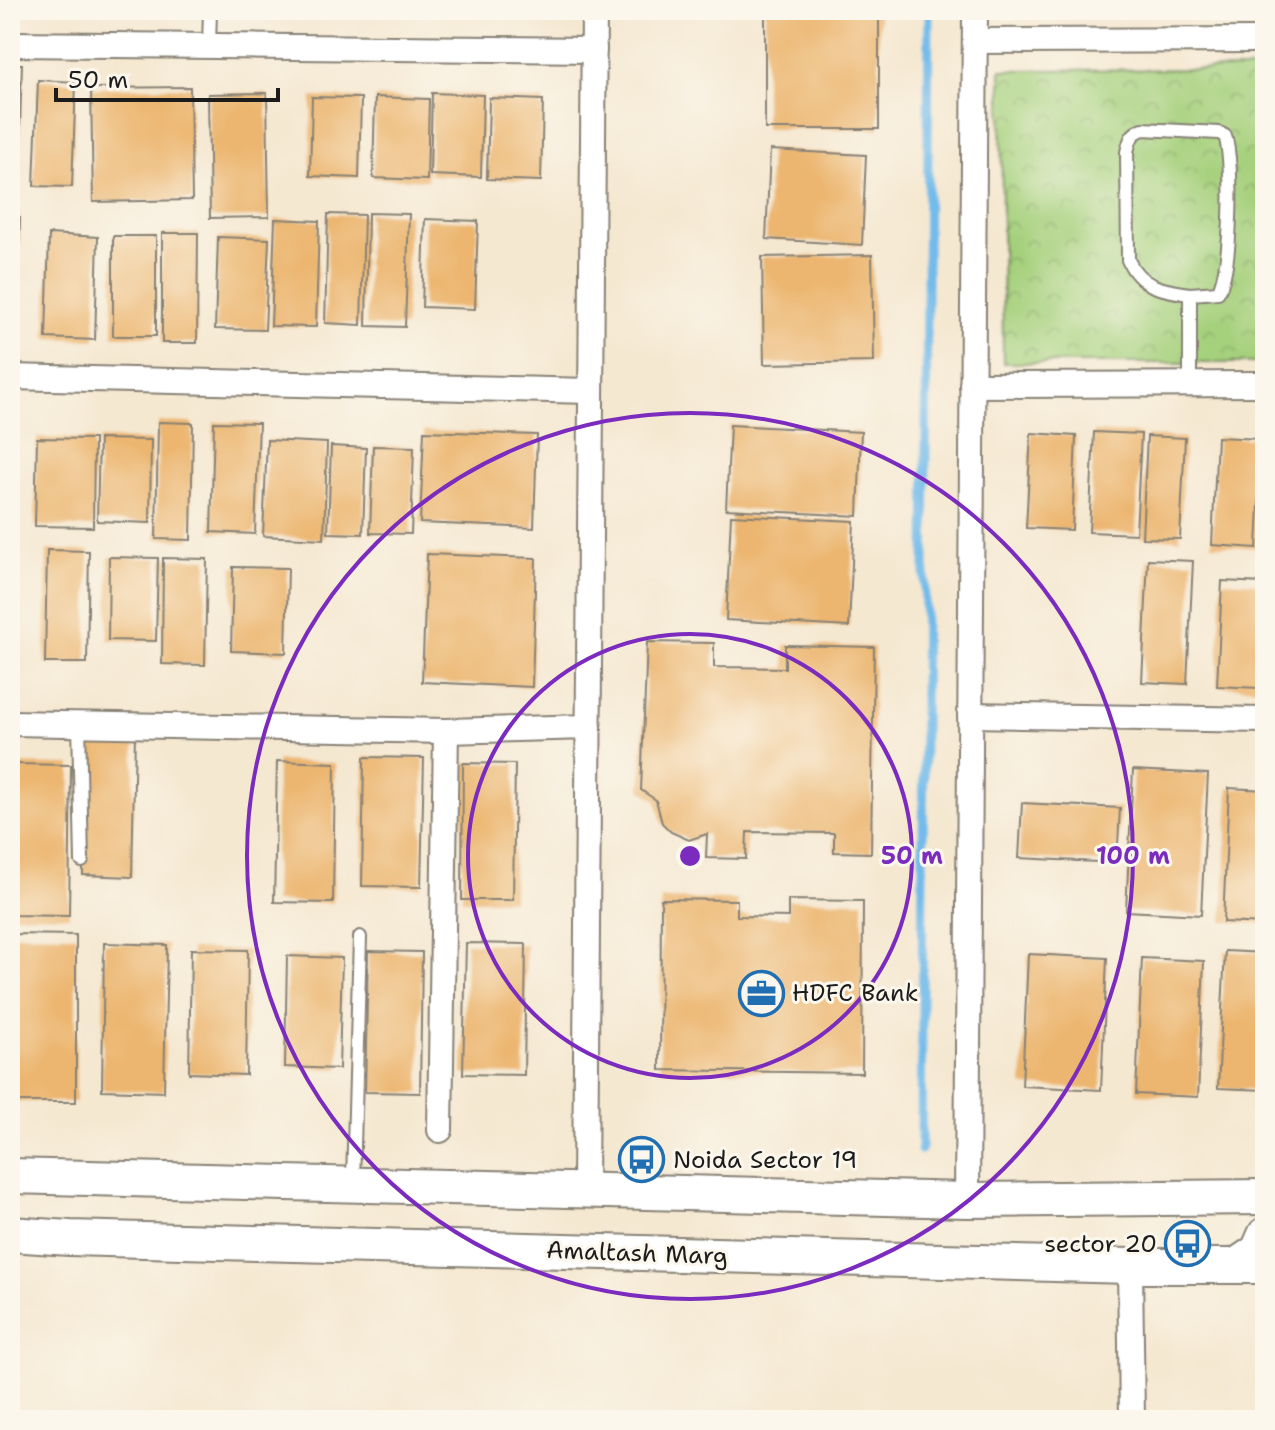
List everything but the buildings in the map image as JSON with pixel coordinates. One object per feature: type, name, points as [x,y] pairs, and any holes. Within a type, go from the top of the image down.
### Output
[{"type":"main road","points":[[10,1176],[967,1200],[1256,1197],[1265,1227]]},
{"type":"main road","name":"Amaltash Marg","points":[[10,1234],[1130,1266],[1250,1266]]},
{"type":"main road","points":[[1250,1266],[1265,1235]]},
{"type":"main road","points":[[10,1260],[70,1238]]},
{"type":"street","points":[[585,1190],[594,10]]},
{"type":"street","points":[[967,1200],[975,10]]},
{"type":"street","points":[[975,41],[1265,40]]},
{"type":"street","points":[[10,44],[594,50]]},
{"type":"street","points":[[10,377],[591,391]]},
{"type":"street","points":[[972,385],[1265,384]]},
{"type":"street","points":[[970,715],[1265,720]]},
{"type":"street","points":[[10,723],[446,731],[589,727]]},
{"type":"street","points":[[440,1130],[446,731]]},
{"type":"street","points":[[1130,1266],[1132,1420]]},
{"type":"lane","points":[[209,46],[210,10]]},
{"type":"lane","points":[[1143,129],[1219,133],[1225,136],[1228,145],[1229,230],[1222,285],[1218,292],[1211,294],[1190,294],[1154,289],[1131,267],[1128,260],[1127,152],[1134,132],[1143,129]]},
{"type":"lane","points":[[1190,294],[1190,384]]},
{"type":"lane","points":[[79,723],[82,861]]},
{"type":"lane","points":[[353,1184],[360,937]]},
{"type":"green space","points":[[1265,69],[1265,363],[1003,363],[1001,70]]},
{"type":"waterway","points":[[921,1150],[929,10]]},
{"type":"place","name":"HDFC Bank","points":[[761,993]]},
{"type":"place","name":"Noida Sector 19","points":[[642,1160]]},
{"type":"place","name":"sector 20","points":[[1188,1244]]}]
